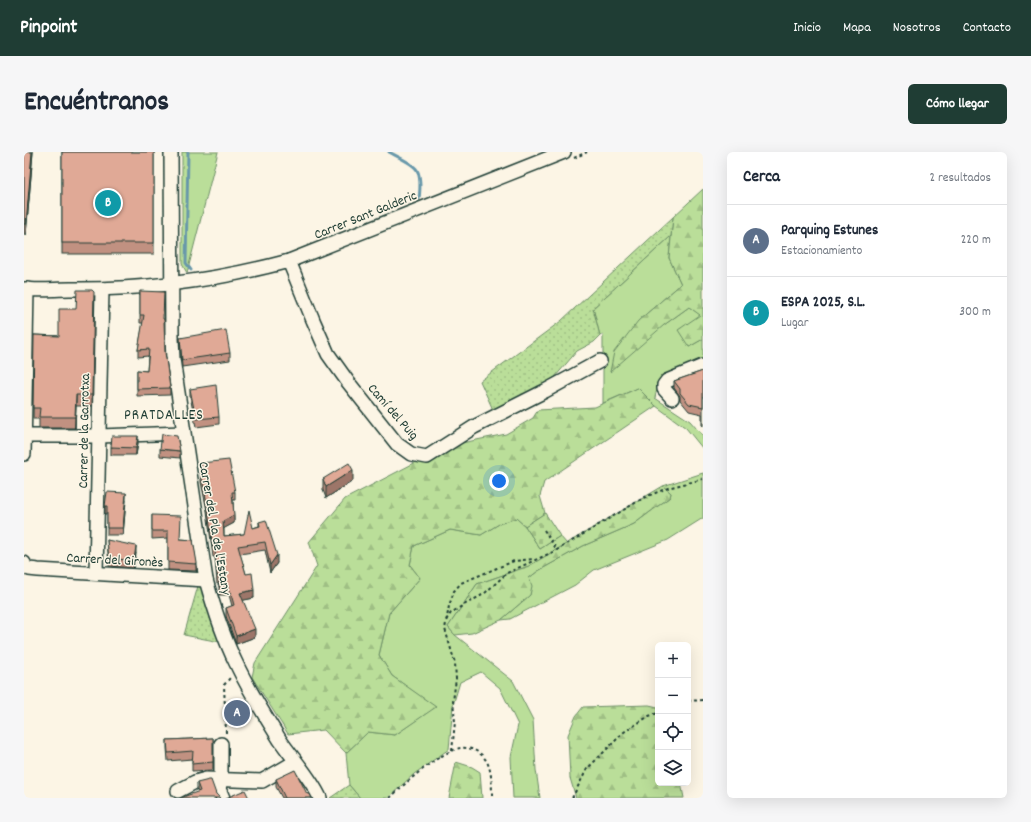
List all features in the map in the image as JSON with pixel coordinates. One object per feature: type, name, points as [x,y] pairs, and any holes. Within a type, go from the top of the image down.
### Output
[{"type":"street","name":"Carrer del Pla de l'Estany","points":[[171,152],[173,285],[172,338],[183,433],[206,580],[216,615],[238,668],[267,718],[295,762],[316,789],[320,798]]},
{"type":"street","name":"Carrer Sant Galderic","points":[[25,289],[102,290],[173,285],[266,268],[289,261],[564,152]]},
{"type":"street","name":"Camí del Puig","points":[[289,261],[328,354],[397,444],[411,454],[427,457],[474,427],[600,361]]},
{"type":"street","points":[[24,454],[25,289]]},
{"type":"street","name":"Carrer de la Garrotxa","points":[[96,573],[102,290]]},
{"type":"street","points":[[672,398],[664,389],[664,385],[668,381],[703,366]]},
{"type":"street","points":[[24,436],[99,436],[183,433]]},
{"type":"street","name":"Carrer del Gironès","points":[[24,564],[29,569],[38,570],[206,580]]},
{"type":"street","points":[[221,744],[221,779],[219,789],[223,798]]},
{"type":"street","points":[[178,791],[195,782],[206,779],[262,782],[295,762]]},
{"type":"path","points":[[446,620],[451,613],[484,594],[507,573],[536,558],[557,550],[645,497],[668,488],[703,479]]},
{"type":"path","points":[[544,530],[557,550]]},
{"type":"path","points":[[452,752],[455,722],[453,701],[456,679],[455,662],[445,629],[449,606],[454,591],[462,583],[514,561],[536,558]]},
{"type":"path","points":[[221,744],[226,739],[224,685],[238,668]]},
{"type":"path","points":[[691,701],[703,700]]},
{"type":"path","points":[[572,798],[587,769],[624,732],[649,716],[655,714]]},
{"type":"path","points":[[390,798],[416,775],[445,754],[461,748],[477,750],[486,759],[491,776],[492,798]]},
{"type":"green space","points":[[182,152],[218,152],[187,273],[182,264]]},
{"type":"green space","points":[[703,189],[703,339],[689,347],[678,330],[700,315],[689,307],[664,325],[610,372],[614,352],[638,321],[681,284],[669,258],[673,217]]},
{"type":"green space","points":[[673,217],[671,236],[593,308],[600,336],[594,342],[577,351],[549,384],[494,412],[480,381],[561,321]]},
{"type":"green space","points":[[671,236],[669,258],[681,284],[638,321],[664,325],[689,307],[701,315],[689,347],[703,339],[703,360],[680,369],[666,377],[657,390],[655,398],[690,421],[703,436],[703,449],[686,428],[656,406],[638,388],[603,403],[603,334],[600,336],[593,308]]},
{"type":"green space","points":[[638,388],[656,406],[544,482],[540,496],[545,513],[525,526],[516,518],[499,524],[481,535],[450,530],[414,546],[410,565],[420,578],[389,613],[379,655],[392,676],[436,707],[395,735],[368,732],[346,753],[324,730],[288,734],[252,677],[255,663],[317,566],[309,542],[345,499],[447,446],[506,434],[533,418],[538,410],[595,407]]},
{"type":"green space","points":[[703,473],[703,518],[668,540],[594,570],[575,585],[510,619],[501,620],[530,595],[529,578],[538,571],[583,546],[634,524],[670,497],[671,493],[663,486]]},
{"type":"green space","points":[[663,486],[671,493],[670,497],[634,524],[583,546],[538,571],[529,578],[532,586],[530,595],[501,620],[472,633],[455,635],[448,627],[477,584],[529,566]]},
{"type":"green space","points":[[545,513],[560,536],[540,549],[525,526]]},
{"type":"green space","points":[[516,518],[525,526],[540,549],[560,536],[567,544],[529,566],[477,584],[448,627],[455,635],[513,681],[533,720],[536,770],[540,798],[513,798],[511,757],[518,725],[500,688],[481,672],[460,682],[453,705],[449,749],[414,774],[388,798],[360,798],[349,785],[346,753],[368,732],[395,735],[435,707],[392,676],[379,655],[389,613],[420,578],[410,565],[414,546],[450,530],[481,535],[499,524]]},
{"type":"green space","points":[[201,585],[220,642],[184,635],[198,586]]},
{"type":"green space","points":[[649,705],[655,706],[655,786],[682,786],[684,798],[576,798],[570,778],[568,735],[576,716],[583,707]]},
{"type":"green space","points":[[456,762],[472,767],[480,772],[482,798],[449,798]]},
{"type":"green space","points":[[349,785],[360,798],[330,798]]},
{"type":"building","points":[[24,152],[32,152],[26,224],[24,224]]},
{"type":"building","points":[[62,152],[154,152],[154,243],[62,243]]},
{"type":"building","points":[[77,290],[92,290],[94,292],[92,395],[76,395],[75,417],[39,417],[40,408],[33,408],[34,335],[59,336],[59,309],[76,309]]},
{"type":"building","points":[[140,291],[164,292],[163,319],[165,352],[170,388],[137,389],[137,370],[147,371],[149,349],[138,350],[144,315],[140,315]]},
{"type":"building","points":[[226,330],[230,353],[182,360],[180,338]]},
{"type":"building","points":[[703,371],[703,407],[689,404],[680,393],[680,389],[674,381]]},
{"type":"building","points":[[216,385],[219,417],[196,419],[190,389]]},
{"type":"building","points":[[162,434],[177,436],[180,451],[160,449]]},
{"type":"building","points":[[112,436],[138,436],[136,448],[111,447]]},
{"type":"building","points":[[229,460],[235,492],[232,492],[234,515],[223,521],[224,536],[244,534],[249,510],[253,528],[260,526],[259,522],[266,520],[277,555],[270,565],[265,542],[238,546],[246,574],[252,573],[254,590],[240,593],[255,629],[236,636],[226,608],[234,605],[229,587],[219,587],[215,549],[213,549],[207,503],[201,474],[201,463]]},
{"type":"building","points":[[349,463],[353,470],[326,487],[323,479]]},
{"type":"building","points":[[107,492],[126,493],[123,528],[107,528],[107,506],[105,506]]},
{"type":"building","points":[[152,515],[181,516],[180,539],[193,540],[196,564],[168,562],[168,531],[152,531]]},
{"type":"building","points":[[107,540],[136,546],[134,560],[109,559]]},
{"type":"building","points":[[213,738],[213,762],[192,764],[193,751],[168,753],[167,740]]},
{"type":"building","points":[[295,770],[307,794],[309,793],[312,798],[285,798],[276,779]]},
{"type":"building","points":[[211,780],[216,794],[220,798],[180,798],[200,791],[197,783]]},
{"type":"building","points":[[245,790],[249,798],[226,798]]},
{"type":"waterway","points":[[188,152],[186,263],[191,270]]},
{"type":"waterway","points":[[389,152],[408,162],[417,170],[420,180],[419,199]]},
{"type":"place","name":"ESPA 2025, S.L.","points":[[108,203]]},
{"type":"place","name":"Parquing Estunes","points":[[237,713]]},
{"type":"district","name":"PRATDALLES","points":[[164,414]]}]
